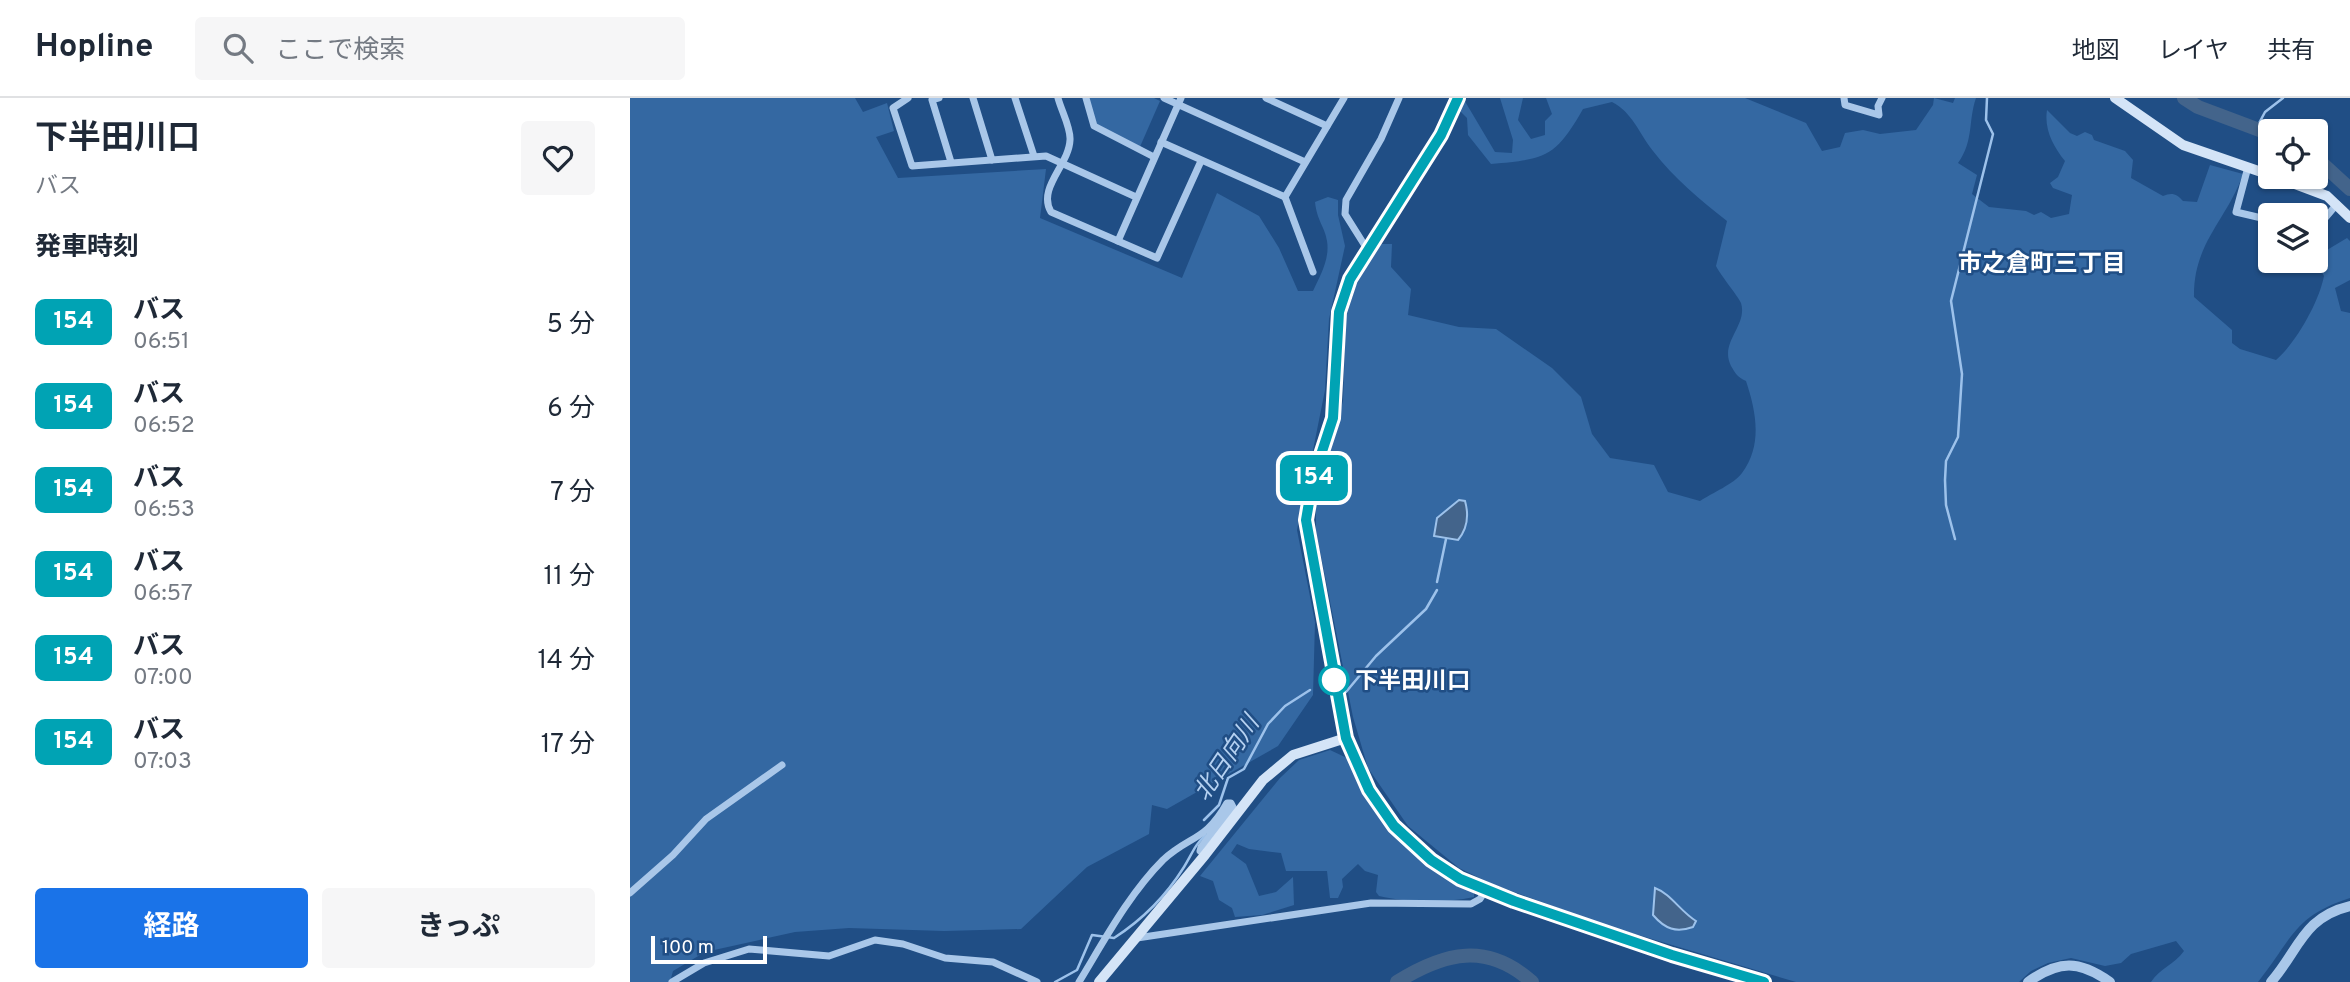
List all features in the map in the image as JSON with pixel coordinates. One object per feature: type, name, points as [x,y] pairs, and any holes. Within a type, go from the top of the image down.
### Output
[{"type":"highway","points":[[1458,98],[1441,135],[1350,279],[1339,312],[1333,418],[1313,479],[1306,520],[1346,738],[1369,790],[1394,826],[1431,860],[1485,891],[1672,955],[1764,982]]},
{"type":"main road","points":[[2115,98],[2130,102],[2183,145],[2258,171]]},
{"type":"main road","points":[[2311,189],[2337,204],[2350,218]]},
{"type":"main road","points":[[1100,982],[1277,766],[1293,755],[1346,738]]},
{"type":"street","points":[[890,98],[912,166],[1046,156],[1136,197]]},
{"type":"street","points":[[893,107],[908,98]]},
{"type":"street","points":[[939,98],[932,100],[951,162]]},
{"type":"street","points":[[973,98],[992,160]]},
{"type":"street","points":[[1015,98],[1034,156]]},
{"type":"street","points":[[1058,98],[1070,140],[1063,164],[1048,191],[1047,205],[1051,212],[1157,258],[1201,160]]},
{"type":"street","points":[[1086,98],[1094,125],[1154,157]]},
{"type":"street","points":[[1164,98],[1179,101],[1305,162]]},
{"type":"street","points":[[1266,98],[1327,126]]},
{"type":"street","points":[[1285,197],[1344,98]]},
{"type":"street","points":[[1367,250],[1345,214],[1346,200],[1381,139],[1399,98]]},
{"type":"street","points":[[1844,98],[1845,105],[1879,115],[1878,106],[1882,98]]},
{"type":"street","points":[[1118,240],[1179,101]]},
{"type":"street","points":[[1161,142],[1285,197],[1313,272]]},
{"type":"street","points":[[2248,167],[2236,212],[2258,217]]},
{"type":"street","points":[[2328,215],[2337,204]]},
{"type":"street","points":[[630,893],[673,855],[706,819],[782,765]]},
{"type":"street","points":[[1079,982],[1143,884],[1165,859],[1210,829],[1227,803],[1231,803],[1233,807],[1201,847],[1200,851],[1205,855]]},
{"type":"street","points":[[1137,938],[1371,903],[1471,904],[1480,900],[1485,891]]},
{"type":"street","points":[[2272,982],[2308,929],[2331,912],[2350,906]]},
{"type":"street","points":[[672,982],[704,963],[749,949],[829,956],[875,940],[903,944],[945,958],[993,962],[1037,982]]},
{"type":"street","points":[[2028,982],[2051,968],[2065,965],[2091,969],[2110,982]]},
{"type":"shaded area","points":[[630,98],[855,98],[863,112],[887,103],[894,131],[876,137],[898,178],[1046,169],[1040,218],[1182,278],[1217,193],[1259,216],[1279,248],[1298,291],[1313,291],[1324,267],[1328,248],[1315,202],[1328,197],[1338,200],[1338,215],[1345,246],[1329,319],[1325,390],[1297,530],[1315,622],[1313,695],[1278,746],[1167,809],[1152,805],[1149,834],[1087,867],[1021,929],[944,931],[849,928],[795,932],[705,952],[673,971],[670,982],[630,982]]},
{"type":"shaded area","points":[[1086,98],[1154,98],[1160,101],[1139,149],[1094,126]]},
{"type":"shaded area","points":[[1463,98],[1495,152],[1512,153],[1513,140],[1500,98],[1523,98],[1518,120],[1531,139],[1545,135],[1545,121],[1552,114],[1546,98],[1745,98],[1806,123],[1822,151],[1840,147],[1845,133],[1863,130],[1880,134],[1916,130],[1933,105],[1934,98],[1953,103],[1955,98],[1976,98],[1969,139],[1958,163],[1977,175],[1972,194],[1989,207],[2026,211],[2034,215],[2041,212],[2051,218],[2069,214],[2072,195],[2053,188],[2050,183],[2058,177],[2065,161],[2050,137],[2047,110],[2070,133],[2077,136],[2085,132],[2092,135],[2094,140],[2125,151],[2133,160],[2131,178],[2163,196],[2174,194],[2183,201],[2197,202],[2210,165],[2243,174],[2199,261],[2194,297],[2232,330],[2232,343],[2240,349],[2276,360],[2299,333],[2312,310],[2324,276],[2322,273],[2328,273],[2328,249],[2347,238],[2350,241],[2350,280],[2335,288],[2341,311],[2350,313],[2350,898],[2331,905],[2305,921],[2258,982],[2151,982],[2184,951],[2176,941],[2131,954],[2121,963],[2105,966],[2071,958],[2048,963],[2031,971],[2019,982],[1796,982],[1605,925],[1492,884],[1459,868],[1408,826],[1368,768],[1353,717],[1316,531],[1316,502],[1343,401],[1346,317],[1356,285],[1380,244],[1392,244],[1391,267],[1411,289],[1408,315],[1459,327],[1496,329],[1552,368],[1581,397],[1592,434],[1610,458],[1654,465],[1668,492],[1700,501],[1734,481],[1749,462],[1756,428],[1746,381],[1736,373],[1728,357],[1728,349],[1742,311],[1741,303],[1716,266],[1727,221],[1697,197],[1670,170],[1653,151],[1630,117],[1612,102],[1583,109],[1565,138],[1547,153],[1525,160],[1491,164],[1468,135],[1467,118],[1458,109]]},
{"type":"shaded area","points":[[1459,500],[1465,501],[1467,511],[1461,536],[1458,540],[1434,536],[1437,518]]},
{"type":"shaded area","points":[[1330,750],[1347,758],[1439,873],[1474,893],[1474,897],[1426,901],[1379,896],[1376,892],[1378,875],[1365,871],[1358,864],[1342,879],[1343,887],[1338,898],[1330,898],[1327,871],[1286,871],[1281,853],[1249,849],[1237,844],[1231,853],[1246,864],[1259,896],[1276,892],[1293,877],[1294,905],[1262,915],[1235,917],[1232,908],[1219,900],[1213,881],[1200,876],[1280,778],[1299,760]]},
{"type":"shaded area","points":[[1655,888],[1666,894],[1696,921],[1693,927],[1676,930],[1657,920],[1653,915]]},
{"type":"waterway","points":[[1955,539],[1946,505],[1945,480],[1946,461],[1958,437],[1962,374],[1951,301],[1993,134],[1986,120],[1987,98]]},
{"type":"waterway","points":[[2184,98],[2198,107],[2258,130]]},
{"type":"waterway","points":[[2257,127],[2265,112],[2283,98]]},
{"type":"waterway","points":[[2328,169],[2350,189]]},
{"type":"waterway","name":"北日向川","points":[[1437,582],[1446,539]]},
{"type":"waterway","name":"北日向川","points":[[1346,692],[1376,656],[1426,609],[1437,590]]},
{"type":"waterway","name":"北日向川","points":[[1204,820],[1219,805],[1228,778],[1244,769],[1268,724],[1285,706],[1310,690]]},
{"type":"waterway","name":"北日向川","points":[[1055,982],[1077,970],[1092,935],[1114,938],[1153,907],[1177,878],[1196,846],[1206,835]]},
{"type":"waterway","points":[[1397,982],[1432,964],[1466,956],[1499,961],[1532,982]]},
{"type":"bus line","name":"154","points":[[1458,98],[1441,135],[1350,279],[1339,312],[1333,418],[1313,479],[1306,520],[1346,738],[1369,790],[1394,826],[1431,860],[1460,879],[1485,891],[1672,955],[1764,982]]},
{"type":"place","name":"下半田川口","points":[[1334,680]]},
{"type":"district","name":"市之倉町三丁目","points":[[2042,263]]}]
